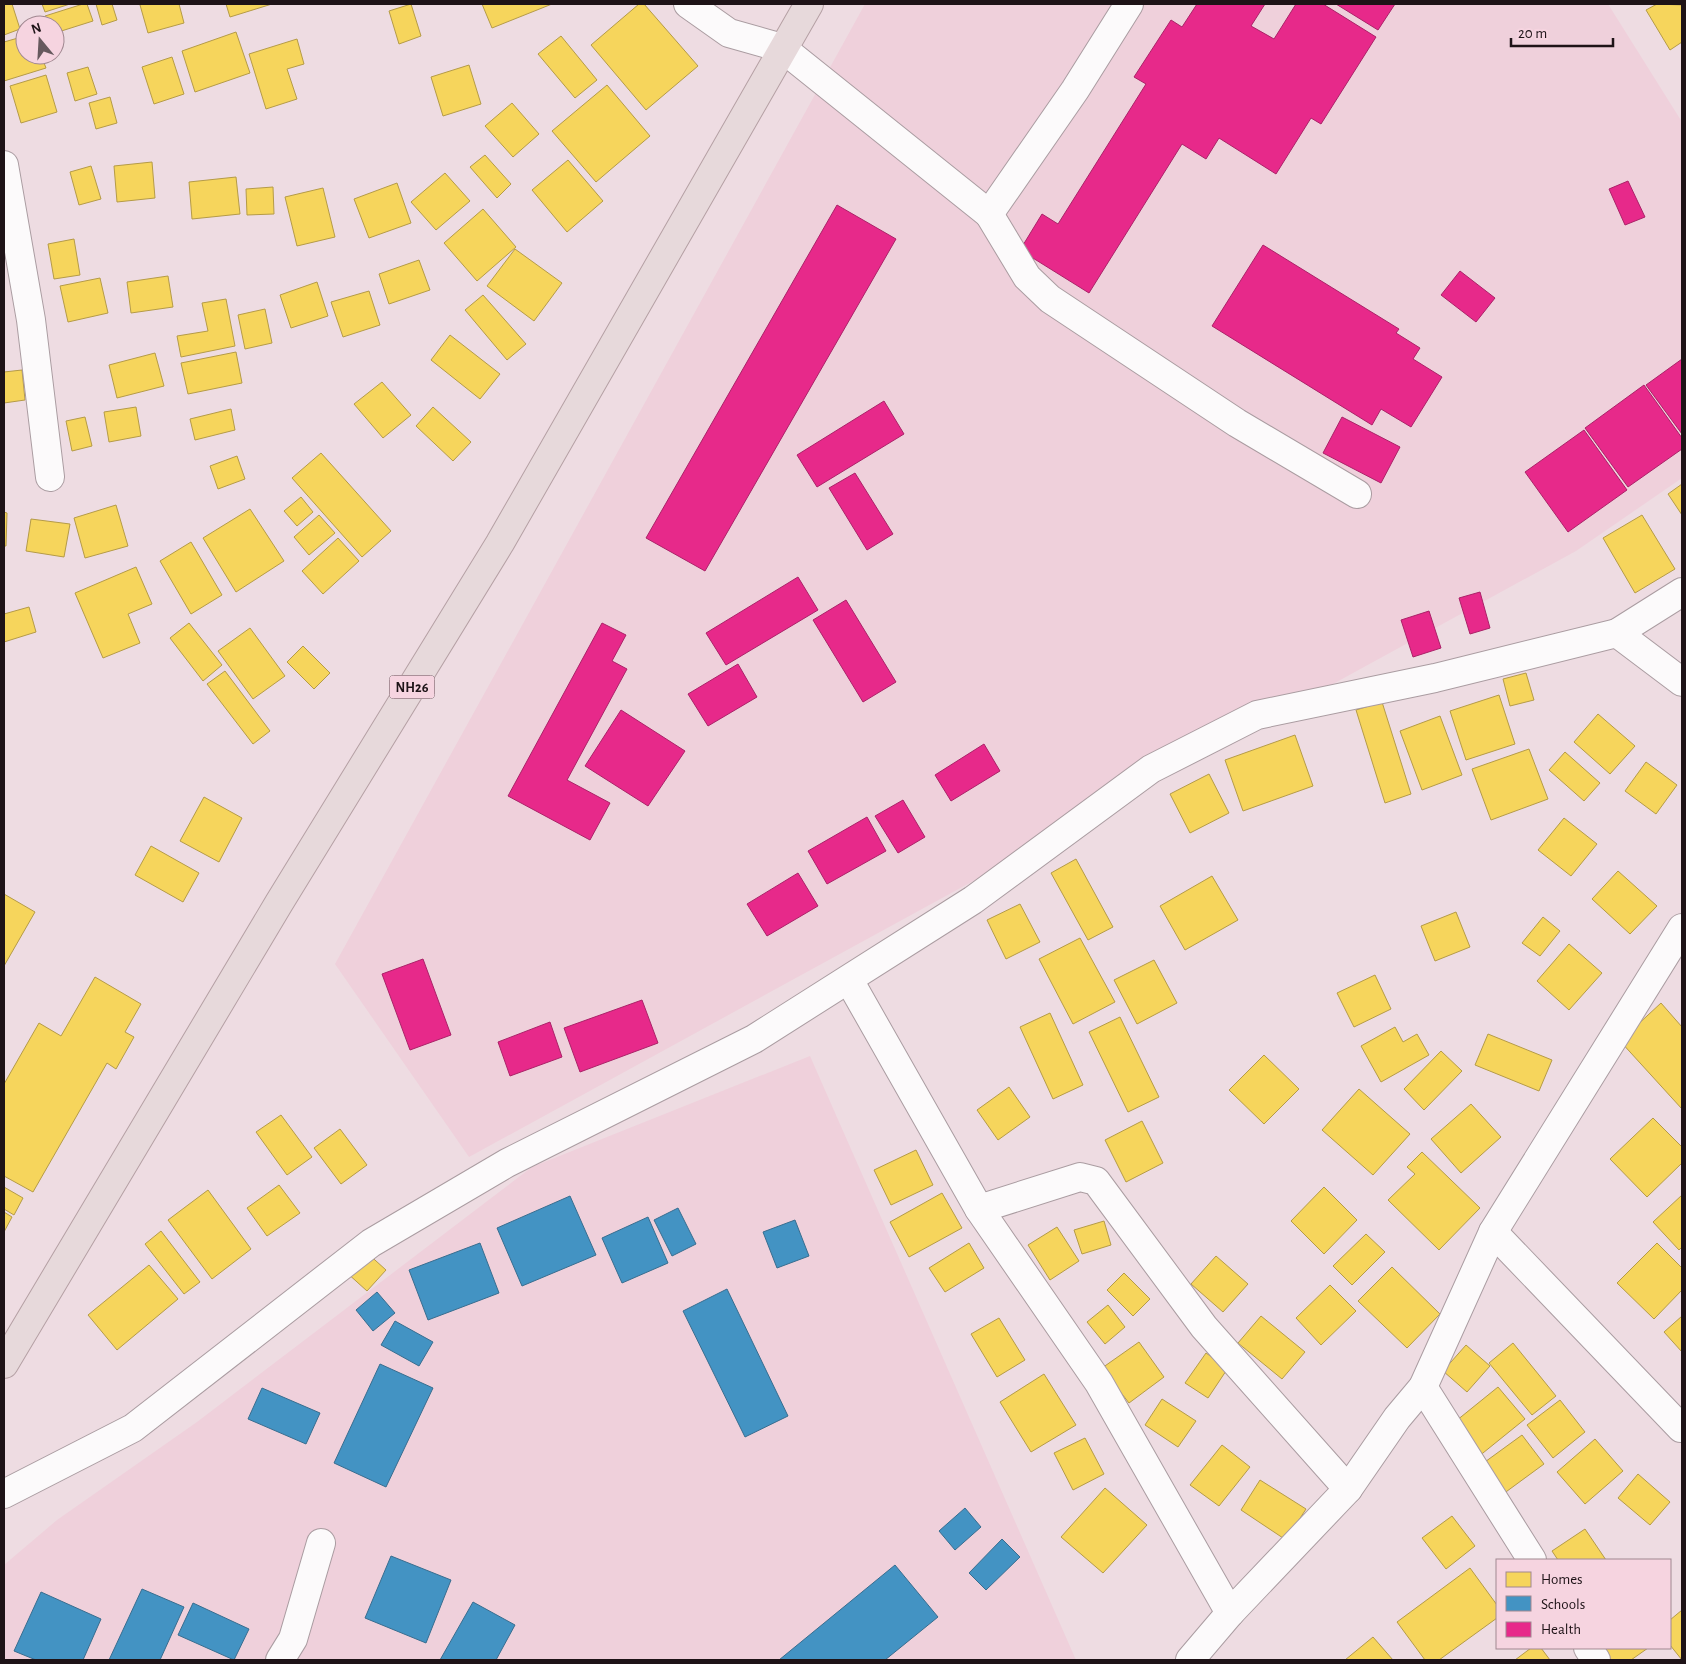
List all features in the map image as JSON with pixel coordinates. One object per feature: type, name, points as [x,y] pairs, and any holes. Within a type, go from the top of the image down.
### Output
[{"type":"highway","name":"NH26","points":[[4,1364],[279,903],[500,544],[808,4]]},
{"type":"street","points":[[688,4],[729,33],[782,48],[989,214],[1027,277],[1050,299],[1237,423],[1357,494]]},
{"type":"street","points":[[989,214],[1075,90],[1130,4]]},
{"type":"street","points":[[4,164],[31,320],[50,477]]},
{"type":"street","points":[[4,1494],[133,1428],[372,1244],[507,1163],[754,1039],[848,980],[973,900],[1151,769],[1257,715],[1435,678],[1617,633],[1682,592]]},
{"type":"street","points":[[1617,633],[1682,682]]},
{"type":"street","points":[[1190,1660],[1230,1613],[1348,1488],[1397,1418],[1423,1387],[1493,1232],[1682,928]]},
{"type":"street","points":[[848,980],[978,1209],[1099,1383],[1230,1613]]},
{"type":"street","points":[[978,1209],[1080,1177],[1096,1181],[1204,1327],[1348,1488]]},
{"type":"street","points":[[1493,1232],[1680,1428]]},
{"type":"street","points":[[1423,1387],[1531,1559]]},
{"type":"street","points":[[280,1660],[292,1639],[321,1543]]},
{"type":"street","points":[[1589,1649],[1596,1660]]},
{"type":"shaded area","points":[[865,4],[1608,4],[1682,122],[1682,478],[1576,551],[469,1157],[335,964]]},
{"type":"shaded area","points":[[810,1056],[1076,1660],[4,1660],[4,1565],[57,1520],[197,1422],[532,1167]]},
{"type":"building: Homes","points":[[4,4],[12,4],[16,15],[15,31],[4,35]]},
{"type":"building: Homes","points":[[42,4],[70,4],[45,12]]},
{"type":"building: Homes","points":[[87,4],[93,21],[65,30],[65,15],[48,15]]},
{"type":"building: Homes","points":[[96,4],[112,4],[117,20],[102,25]]},
{"type":"building: Homes","points":[[179,4],[184,23],[148,33],[140,5]]},
{"type":"building: Homes","points":[[226,4],[272,4],[230,17]]},
{"type":"building: Homes","points":[[411,4],[421,36],[399,44],[389,11]]},
{"type":"building: Homes","points":[[482,4],[552,4],[492,28]]},
{"type":"building: Homes","points":[[639,4],[644,4],[698,66],[646,110],[591,45]]},
{"type":"building: Homes","points":[[1657,4],[1682,5],[1682,42],[1670,50],[1646,10]]},
{"type":"building: Homes","points":[[236,32],[250,73],[195,92],[182,51]]},
{"type":"building: Homes","points":[[561,36],[597,80],[575,98],[538,54]]},
{"type":"building: Homes","points":[[15,39],[15,65],[45,65],[46,68],[4,81],[4,42]]},
{"type":"building: Homes","points":[[297,39],[304,64],[287,69],[297,99],[266,109],[249,54]]},
{"type":"building: Homes","points":[[172,57],[184,94],[154,104],[142,67]]},
{"type":"building: Homes","points":[[469,65],[481,104],[443,116],[431,77]]},
{"type":"building: Homes","points":[[88,67],[97,94],[75,101],[67,73]]},
{"type":"building: Homes","points":[[46,75],[57,112],[21,123],[10,86]]},
{"type":"building: Homes","points":[[607,85],[650,136],[596,182],[552,131]]},
{"type":"building: Homes","points":[[110,97],[117,123],[96,129],[89,103]]},
{"type":"building: Homes","points":[[512,103],[539,134],[513,157],[485,126]]},
{"type":"building: Homes","points":[[485,155],[511,184],[497,198],[470,167]]},
{"type":"building: Homes","points":[[568,160],[603,201],[567,232],[532,190]]},
{"type":"building: Homes","points":[[152,162],[155,198],[117,202],[114,166]]},
{"type":"building: Homes","points":[[91,166],[101,199],[79,205],[70,172]]},
{"type":"building: Homes","points":[[445,173],[470,201],[436,230],[411,202]]},
{"type":"building: Homes","points":[[236,177],[240,214],[192,219],[189,182]]},
{"type":"building: Homes","points":[[397,183],[411,223],[369,238],[354,199]]},
{"type":"building: Homes","points":[[273,187],[274,214],[247,215],[246,189]]},
{"type":"building: Homes","points":[[323,188],[335,237],[297,246],[285,197]]},
{"type":"building: Homes","points":[[483,209],[516,247],[477,281],[444,243]]},
{"type":"building: Homes","points":[[74,239],[80,275],[54,279],[48,244]]},
{"type":"building: Homes","points":[[515,249],[562,283],[534,321],[487,286]]},
{"type":"building: Homes","points":[[419,260],[430,290],[389,304],[379,274]]},
{"type":"building: Homes","points":[[168,276],[173,307],[131,313],[127,282]]},
{"type":"building: Homes","points":[[100,278],[108,313],[68,322],[60,286]]},
{"type":"building: Homes","points":[[317,282],[328,316],[291,328],[280,295]]},
{"type":"building: Homes","points":[[369,291],[380,325],[343,337],[331,302]]},
{"type":"building: Homes","points":[[483,295],[526,344],[507,360],[465,310]]},
{"type":"building: Homes","points":[[226,299],[235,346],[181,357],[177,336],[208,331],[202,303]]},
{"type":"building: Homes","points":[[265,309],[272,343],[245,349],[238,315]]},
{"type":"building: Homes","points":[[450,335],[500,374],[480,399],[431,360]]},
{"type":"building: Homes","points":[[236,352],[242,383],[188,394],[181,363]]},
{"type":"building: Homes","points":[[155,353],[164,386],[117,398],[109,365]]},
{"type":"building: Homes","points":[[22,370],[25,400],[4,403],[4,372]]},
{"type":"building: Homes","points":[[382,382],[411,415],[383,438],[354,404]]},
{"type":"building: Homes","points":[[136,407],[141,436],[109,442],[104,412]]},
{"type":"building: Homes","points":[[433,407],[471,442],[453,461],[416,426]]},
{"type":"building: Homes","points":[[231,409],[235,430],[195,440],[190,419]]},
{"type":"building: Homes","points":[[85,417],[92,446],[72,451],[66,421]]},
{"type":"building: Homes","points":[[321,453],[391,531],[362,557],[292,478]]},
{"type":"building: Homes","points":[[237,456],[245,479],[218,489],[210,466]]},
{"type":"building: Homes","points":[[1682,484],[1682,515],[1668,494]]},
{"type":"building: Homes","points":[[301,497],[313,512],[297,526],[284,511]]},
{"type":"building: Homes","points":[[116,505],[128,546],[85,558],[74,518]]},
{"type":"building: Homes","points":[[250,509],[284,561],[236,592],[203,538]]},
{"type":"building: Homes","points":[[4,512],[7,513],[6,546],[4,546]]},
{"type":"building: Homes","points":[[319,515],[335,533],[309,555],[294,537]]},
{"type":"building: Homes","points":[[1642,515],[1675,569],[1635,593],[1603,538]]},
{"type":"building: Homes","points":[[31,519],[70,524],[64,557],[26,551]]},
{"type":"building: Homes","points":[[338,538],[359,561],[323,594],[302,571]]},
{"type":"building: Homes","points":[[191,542],[222,595],[191,614],[160,561]]},
{"type":"building: Homes","points":[[136,567],[152,604],[128,614],[140,643],[103,658],[75,593]]},
{"type":"building: Homes","points":[[29,607],[36,632],[4,642],[4,614]]},
{"type":"building: Homes","points":[[189,623],[222,665],[203,681],[170,638]]},
{"type":"building: Homes","points":[[250,628],[285,676],[253,699],[218,651]]},
{"type":"building: Homes","points":[[303,646],[330,673],[314,689],[287,662]]},
{"type":"building: Homes","points":[[225,671],[270,731],[253,744],[207,684]]},
{"type":"building: Homes","points":[[1526,673],[1534,700],[1510,706],[1503,679]]},
{"type":"building: Homes","points":[[1499,695],[1515,744],[1466,760],[1450,711]]},
{"type":"building: Homes","points":[[1382,702],[1411,794],[1385,803],[1356,710]]},
{"type":"building: Homes","points":[[1598,714],[1635,746],[1610,774],[1574,742]]},
{"type":"building: Homes","points":[[1440,716],[1462,775],[1422,790],[1400,731]]},
{"type":"building: Homes","points":[[1295,735],[1313,786],[1243,811],[1225,760]]},
{"type":"building: Homes","points":[[1529,749],[1548,799],[1491,820],[1472,769]]},
{"type":"building: Homes","points":[[1565,752],[1600,783],[1584,801],[1549,770]]},
{"type":"building: Homes","points":[[1646,762],[1677,785],[1656,814],[1625,791]]},
{"type":"building: Homes","points":[[1209,774],[1229,813],[1190,833],[1170,794]]},
{"type":"building: Homes","points":[[204,797],[242,818],[219,862],[180,841]]},
{"type":"building: Homes","points":[[1564,818],[1597,844],[1571,876],[1538,850]]},
{"type":"building: Homes","points":[[151,846],[199,873],[183,902],[135,875]]},
{"type":"building: Homes","points":[[1076,859],[1113,927],[1088,940],[1051,873]]},
{"type":"building: Homes","points":[[1618,871],[1657,906],[1630,934],[1592,899]]},
{"type":"building: Homes","points":[[1212,876],[1238,920],[1185,950],[1160,906]]},
{"type":"building: Homes","points":[[4,894],[35,912],[4,966]]},
{"type":"building: Homes","points":[[1020,904],[1040,942],[1006,959],[987,920]]},
{"type":"building: Homes","points":[[1456,912],[1470,947],[1435,961],[1421,926]]},
{"type":"building: Homes","points":[[1543,917],[1560,931],[1540,956],[1522,943]]},
{"type":"building: Homes","points":[[1080,938],[1115,1002],[1073,1024],[1039,959]]},
{"type":"building: Homes","points":[[1569,944],[1602,973],[1569,1010],[1537,981]]},
{"type":"building: Homes","points":[[1154,960],[1177,1003],[1137,1024],[1114,980]]},
{"type":"building: Homes","points":[[1375,975],[1391,1009],[1354,1027],[1337,993]]},
{"type":"building: Homes","points":[[95,977],[141,1004],[125,1032],[134,1037],[116,1069],[107,1063],[33,1192],[4,1176],[4,1084],[39,1023],[61,1036]]},
{"type":"building: Homes","points":[[1661,1003],[1682,1027],[1682,1109],[1620,1041]]},
{"type":"building: Homes","points":[[1050,1013],[1083,1085],[1053,1099],[1020,1027]]},
{"type":"building: Homes","points":[[1120,1017],[1159,1097],[1128,1112],[1089,1032]]},
{"type":"building: Homes","points":[[1395,1027],[1403,1042],[1417,1034],[1429,1055],[1381,1082],[1361,1046]]},
{"type":"building: Homes","points":[[1488,1034],[1552,1060],[1539,1091],[1475,1065]]},
{"type":"building: Homes","points":[[1441,1051],[1462,1071],[1424,1110],[1404,1089]]},
{"type":"building: Homes","points":[[1264,1055],[1299,1089],[1264,1124],[1229,1090]]},
{"type":"building: Homes","points":[[1009,1087],[1030,1117],[998,1140],[977,1110]]},
{"type":"building: Homes","points":[[1359,1089],[1410,1134],[1373,1175],[1322,1130]]},
{"type":"building: Homes","points":[[1471,1104],[1501,1137],[1461,1173],[1431,1139]]},
{"type":"building: Homes","points":[[281,1115],[312,1157],[287,1175],[256,1132]]},
{"type":"building: Homes","points":[[1653,1118],[1682,1147],[1682,1163],[1647,1197],[1610,1159]]},
{"type":"building: Homes","points":[[1142,1121],[1163,1163],[1126,1182],[1105,1140]]},
{"type":"building: Homes","points":[[340,1129],[367,1165],[341,1184],[314,1148]]},
{"type":"building: Homes","points":[[916,1150],[933,1185],[891,1205],[874,1170]]},
{"type":"building: Homes","points":[[1422,1152],[1480,1208],[1439,1250],[1388,1200],[1415,1174],[1407,1167]]},
{"type":"building: Homes","points":[[279,1185],[300,1213],[267,1236],[247,1208]]},
{"type":"building: Homes","points":[[4,1187],[23,1198],[14,1215],[4,1209]]},
{"type":"building: Homes","points":[[1324,1187],[1357,1220],[1324,1254],[1291,1221]]},
{"type":"building: Homes","points":[[208,1190],[251,1249],[212,1279],[168,1220]]},
{"type":"building: Homes","points":[[942,1193],[962,1228],[909,1257],[890,1222]]},
{"type":"building: Homes","points":[[1682,1195],[1682,1247],[1679,1250],[1653,1222]]},
{"type":"building: Homes","points":[[4,1212],[12,1217],[4,1232]]},
{"type":"building: Homes","points":[[1104,1221],[1111,1245],[1082,1254],[1074,1230]]},
{"type":"building: Homes","points":[[1057,1227],[1079,1261],[1050,1280],[1028,1245]]},
{"type":"building: Homes","points":[[161,1231],[200,1282],[184,1294],[145,1244]]},
{"type":"building: Homes","points":[[1366,1234],[1385,1252],[1352,1285],[1333,1266]]},
{"type":"building: Homes","points":[[969,1243],[984,1268],[945,1292],[929,1268]]},
{"type":"building: Homes","points":[[1657,1243],[1682,1268],[1682,1290],[1654,1319],[1617,1283]]},
{"type":"building: Homes","points":[[365,1251],[386,1270],[367,1291],[346,1272]]},
{"type":"building: Homes","points":[[1216,1256],[1248,1284],[1223,1312],[1191,1284]]},
{"type":"building: Homes","points":[[149,1265],[178,1299],[117,1350],[88,1315]]},
{"type":"building: Homes","points":[[1392,1267],[1440,1314],[1407,1348],[1358,1301]]},
{"type":"building: Homes","points":[[1124,1273],[1150,1299],[1133,1316],[1107,1290]]},
{"type":"building: Homes","points":[[1330,1285],[1356,1311],[1321,1345],[1296,1318]]},
{"type":"building: Homes","points":[[1108,1305],[1125,1327],[1105,1344],[1087,1322]]},
{"type":"building: Homes","points":[[1261,1316],[1305,1352],[1282,1379],[1238,1343]]},
{"type":"building: Homes","points":[[1682,1316],[1682,1352],[1664,1332]]},
{"type":"building: Homes","points":[[999,1318],[1025,1360],[997,1377],[971,1334]]},
{"type":"building: Homes","points":[[1139,1342],[1164,1377],[1129,1403],[1102,1368]]},
{"type":"building: Homes","points":[[1513,1343],[1556,1396],[1532,1415],[1489,1363]]},
{"type":"building: Homes","points":[[1466,1345],[1490,1366],[1467,1392],[1443,1371]]},
{"type":"building: Homes","points":[[1206,1353],[1228,1368],[1208,1398],[1185,1383]]},
{"type":"building: Homes","points":[[1044,1374],[1076,1425],[1031,1452],[1000,1402]]},
{"type":"building: Homes","points":[[1498,1387],[1525,1419],[1478,1457],[1451,1425]]},
{"type":"building: Homes","points":[[1162,1399],[1196,1421],[1178,1447],[1145,1425]]},
{"type":"building: Homes","points":[[1560,1400],[1585,1432],[1553,1458],[1527,1425]]},
{"type":"building: Homes","points":[[1522,1435],[1544,1464],[1499,1497],[1478,1467]]},
{"type":"building: Homes","points":[[1085,1438],[1104,1474],[1073,1490],[1054,1453]]},
{"type":"building: Homes","points":[[1595,1439],[1623,1471],[1585,1504],[1557,1472]]},
{"type":"building: Homes","points":[[1222,1445],[1250,1467],[1219,1506],[1190,1485]]},
{"type":"building: Homes","points":[[1638,1474],[1670,1502],[1650,1525],[1618,1498]]},
{"type":"building: Homes","points":[[1260,1480],[1306,1509],[1286,1540],[1241,1510]]},
{"type":"building: Homes","points":[[1105,1488],[1147,1525],[1103,1573],[1061,1537]]},
{"type":"building: Homes","points":[[1452,1516],[1475,1546],[1446,1569],[1422,1538]]},
{"type":"building: Homes","points":[[1585,1529],[1605,1559],[1557,1559],[1552,1551]]},
{"type":"building: Homes","points":[[1470,1568],[1496,1604],[1496,1619],[1439,1660],[1425,1660],[1397,1622]]},
{"type":"building: Homes","points":[[1682,1610],[1682,1660],[1671,1646],[1671,1619]]},
{"type":"building: Homes","points":[[1373,1637],[1393,1660],[1345,1660]]},
{"type":"building: Homes","points":[[1530,1649],[1542,1649],[1550,1660],[1515,1660]]},
{"type":"building: Homes","points":[[1597,1649],[1647,1649],[1631,1660],[1605,1660]]},
{"type":"building: Schools","points":[[570,1196],[596,1255],[522,1286],[497,1228]]},
{"type":"building: Schools","points":[[678,1208],[696,1244],[672,1256],[654,1220]]},
{"type":"building: Schools","points":[[648,1217],[668,1263],[622,1283],[602,1238]]},
{"type":"building: Schools","points":[[795,1220],[809,1256],[777,1268],[763,1232]]},
{"type":"building: Schools","points":[[480,1243],[499,1293],[428,1320],[409,1270]]},
{"type":"building: Schools","points":[[727,1289],[788,1416],[745,1437],[683,1311]]},
{"type":"building: Schools","points":[[377,1292],[395,1313],[373,1331],[356,1310]]},
{"type":"building: Schools","points":[[395,1321],[433,1342],[419,1366],[381,1345]]},
{"type":"building: Schools","points":[[380,1364],[433,1388],[386,1487],[334,1463]]},
{"type":"building: Schools","points":[[262,1388],[320,1413],[306,1444],[248,1419]]},
{"type":"building: Schools","points":[[965,1508],[981,1527],[955,1550],[939,1531]]},
{"type":"building: Schools","points":[[1002,1539],[1020,1557],[986,1590],[969,1573]]},
{"type":"building: Schools","points":[[391,1556],[451,1580],[426,1643],[365,1618]]},
{"type":"building: Schools","points":[[895,1565],[938,1617],[885,1660],[779,1660]]},
{"type":"building: Schools","points":[[142,1589],[184,1607],[160,1660],[109,1660]]},
{"type":"building: Schools","points":[[41,1592],[101,1619],[83,1660],[36,1660],[14,1651]]},
{"type":"building: Schools","points":[[473,1602],[515,1625],[496,1660],[440,1660]]},
{"type":"building: Schools","points":[[193,1603],[249,1629],[234,1660],[178,1635]]},
{"type":"building: Health","points":[[1197,4],[1265,4],[1251,26],[1274,39],[1296,4],[1323,4],[1376,37],[1321,124],[1311,118],[1276,174],[1219,138],[1206,159],[1182,144],[1089,293],[1020,250],[1042,214],[1058,224],[1146,84],[1134,77],[1171,20],[1182,27]]},
{"type":"building: Health","points":[[1336,4],[1395,4],[1378,30]]},
{"type":"building: Health","points":[[1628,181],[1645,217],[1625,225],[1609,189]]},
{"type":"building: Health","points":[[837,205],[896,239],[705,571],[646,538]]},
{"type":"building: Health","points":[[1263,245],[1399,329],[1396,333],[1420,348],[1413,359],[1442,377],[1411,427],[1381,409],[1372,425],[1212,326]]},
{"type":"building: Health","points":[[1460,271],[1495,298],[1476,322],[1441,295]]},
{"type":"building: Health","points":[[1682,359],[1682,434],[1646,385]]},
{"type":"building: Health","points":[[1644,385],[1682,438],[1682,449],[1628,487],[1585,428]]},
{"type":"building: Health","points":[[884,401],[904,434],[817,487],[797,455]]},
{"type":"building: Health","points":[[1342,417],[1400,447],[1381,483],[1323,453]]},
{"type":"building: Health","points":[[1584,430],[1627,490],[1568,532],[1525,472]]},
{"type":"building: Health","points":[[855,473],[893,534],[867,550],[829,488]]},
{"type":"building: Health","points":[[798,577],[818,610],[726,665],[706,633]]},
{"type":"building: Health","points":[[1480,592],[1490,628],[1470,634],[1459,598]]},
{"type":"building: Health","points":[[846,600],[896,682],[863,702],[813,620]]},
{"type":"building: Health","points":[[1429,611],[1441,648],[1413,657],[1401,620]]},
{"type":"building: Health","points":[[602,623],[626,635],[612,661],[627,669],[567,780],[610,803],[590,840],[508,796]]},
{"type":"building: Health","points":[[738,664],[757,697],[708,726],[688,694]]},
{"type":"building: Health","points":[[621,710],[685,751],[648,806],[585,766]]},
{"type":"building: Health","points":[[984,744],[1000,771],[951,801],[935,775]]},
{"type":"building: Health","points":[[903,800],[925,837],[898,853],[875,816]]},
{"type":"building: Health","points":[[867,817],[886,851],[827,884],[808,851]]},
{"type":"building: Health","points":[[798,873],[818,906],[767,936],[747,904]]},
{"type":"building: Health","points":[[423,959],[451,1035],[410,1050],[382,974]]},
{"type":"building: Health","points":[[642,1000],[658,1043],[580,1072],[564,1028]]},
{"type":"building: Health","points":[[550,1022],[562,1057],[510,1076],[498,1042]]}]
